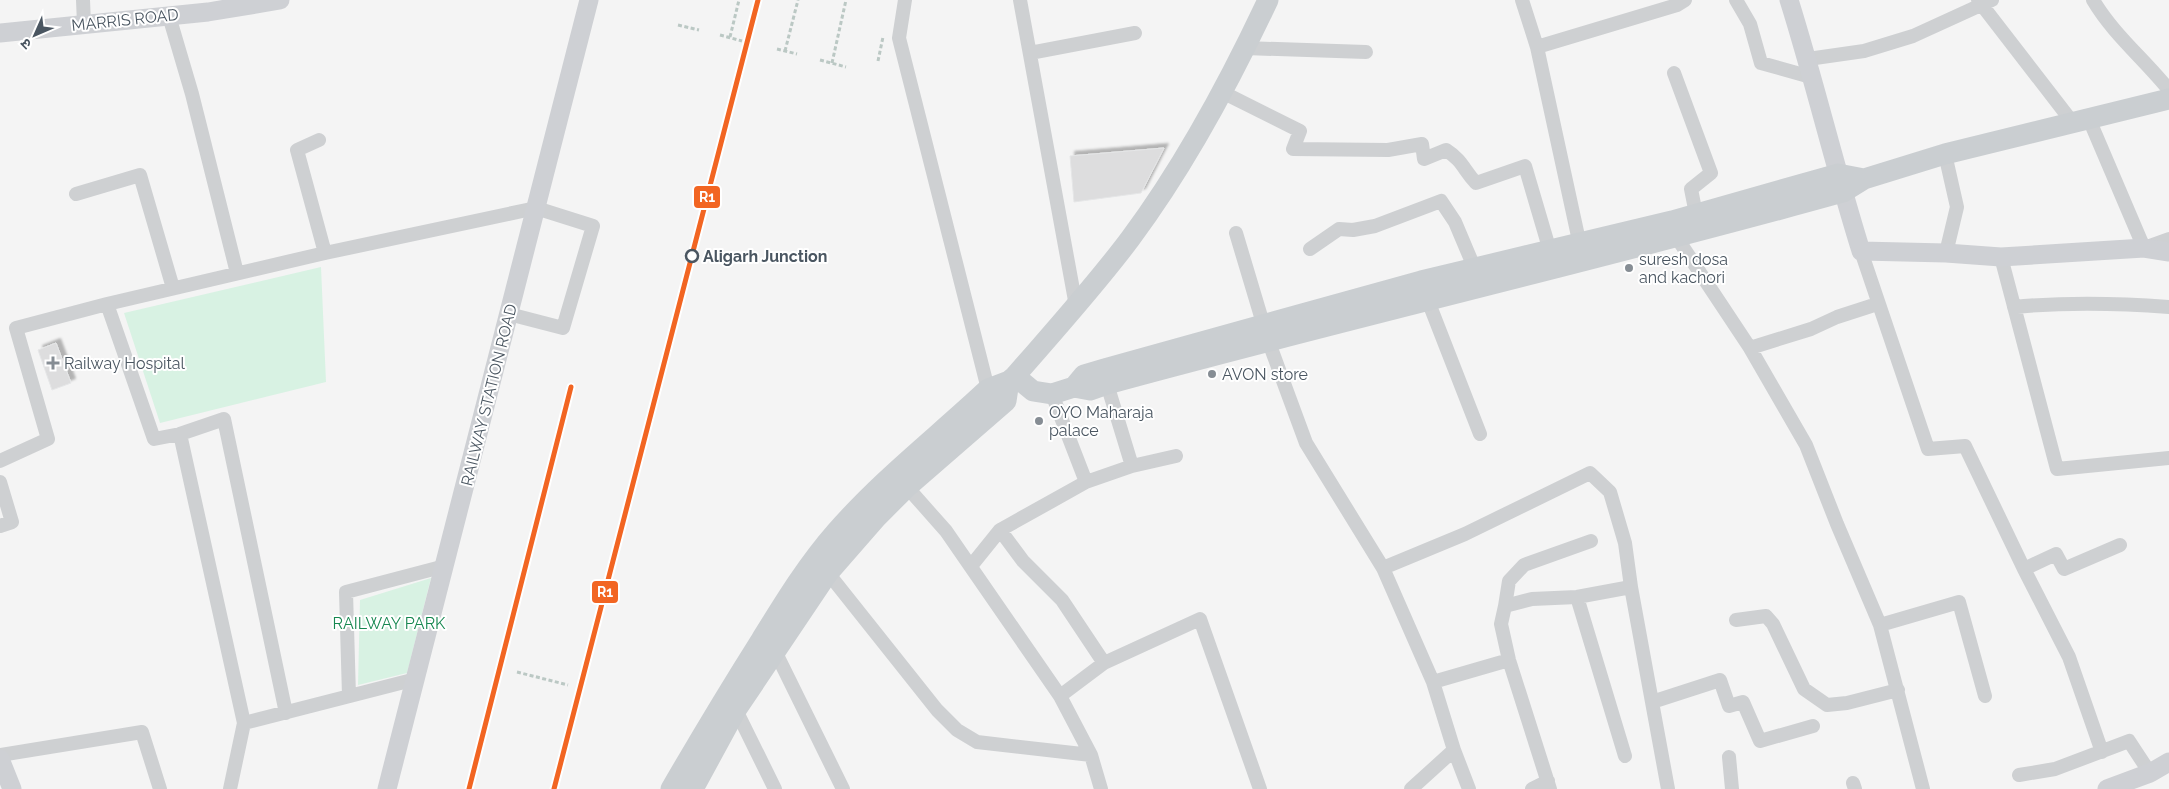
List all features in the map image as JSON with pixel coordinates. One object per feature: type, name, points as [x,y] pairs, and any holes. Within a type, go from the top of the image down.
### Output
[{"type":"main road","points":[[671,789],[726,696],[811,563],[860,506],[988,389],[1012,378],[1076,306],[1130,239],[1162,192],[1222,92],[1268,0]]},
{"type":"main road","points":[[1675,229],[1696,214],[1864,179],[1945,154],[2169,99]]},
{"type":"main road","points":[[1074,387],[1084,375],[1156,363],[1424,291],[1675,229],[1840,183]]},
{"type":"main road","points":[[1424,291],[1474,268],[1550,251],[1582,252]]},
{"type":"main road","points":[[1012,378],[1033,391],[1052,394],[1074,387],[1090,390],[1156,363]]},
{"type":"main road","points":[[696,787],[736,710],[828,573],[876,518],[907,487],[1006,401],[1012,378]]},
{"type":"street","points":[[83,0],[84,24]]},
{"type":"street","name":"MARRIS ROAD","points":[[0,33],[169,16],[207,6],[280,0]]},
{"type":"street","name":"RAILWAY STATION ROAD","points":[[387,789],[589,0]]},
{"type":"street","points":[[905,0],[899,38],[988,389]]},
{"type":"street","points":[[1020,0],[1076,306]]},
{"type":"street","points":[[1522,0],[1537,47],[1582,252]]},
{"type":"street","points":[[1537,47],[1677,5],[1686,0]]},
{"type":"street","points":[[1736,0],[1750,24],[1761,63],[1809,68],[1913,36],[1984,2],[2081,121],[2144,248]]},
{"type":"street","points":[[1789,0],[1840,183],[1928,449],[1965,446],[2069,657],[2102,752]]},
{"type":"street","points":[[2093,0],[2106,22],[2169,90]]},
{"type":"street","points":[[169,16],[192,94],[237,274]]},
{"type":"street","points":[[1030,52],[1135,33]]},
{"type":"street","points":[[1245,48],[1366,52]]},
{"type":"street","points":[[1674,73],[1712,172],[1691,189],[1696,214]]},
{"type":"street","points":[[1222,92],[1300,131],[1293,149],[1388,150],[1422,144],[1424,159],[1446,150],[1459,158],[1468,174],[1476,183],[1525,166],[1550,251]]},
{"type":"street","points":[[319,140],[297,150],[325,253]]},
{"type":"street","points":[[1945,154],[1956,207],[1946,253]]},
{"type":"street","points":[[76,194],[140,175],[174,288]]},
{"type":"street","points":[[1310,249],[1339,230],[1353,230],[1375,226],[1441,201],[1455,222],[1474,268]]},
{"type":"street","points":[[0,461],[48,439],[16,328],[107,304],[325,253],[536,208],[593,226],[563,328],[509,314]]},
{"type":"street","points":[[1675,229],[1750,348],[1806,444],[1837,524],[1880,625],[1923,789]]},
{"type":"street","points":[[1236,232],[1265,333],[1306,443],[1383,568],[1433,682],[1468,789]]},
{"type":"street","points":[[2144,248],[2169,239]]},
{"type":"street","points":[[1862,251],[1946,253],[2001,257],[2144,248],[2169,252]]},
{"type":"street","points":[[2001,257],[2056,469],[2169,458]]},
{"type":"street","points":[[1424,291],[1480,434]]},
{"type":"street","points":[[2014,307],[2054,303],[2122,303],[2169,307]]},
{"type":"street","points":[[107,304],[154,439],[180,434],[224,419],[286,712]]},
{"type":"street","points":[[1750,348],[1811,329],[1837,317],[1871,306]]},
{"type":"street","points":[[1107,384],[1132,466]]},
{"type":"street","points":[[1052,394],[1086,482]]},
{"type":"street","points":[[180,434],[244,723],[230,789]]},
{"type":"street","points":[[971,566],[1000,530],[1086,482],[1132,466],[1176,456]]},
{"type":"street","points":[[1383,568],[1465,534],[1590,473],[1610,492],[1624,543],[1668,789]]},
{"type":"street","points":[[0,482],[12,522],[0,526]]},
{"type":"street","points":[[907,487],[946,531],[1060,696],[1090,755],[1101,789]]},
{"type":"street","points":[[1000,530],[1023,562],[1062,600],[1104,663]]},
{"type":"street","points":[[1532,789],[1549,785],[1509,660],[1501,624],[1509,581],[1524,565],[1591,541]]},
{"type":"street","points":[[2024,569],[2056,554],[2064,569],[2120,545]]},
{"type":"street","points":[[348,696],[346,592],[445,566]]},
{"type":"street","points":[[828,573],[937,710],[957,730],[977,742],[1090,755]]},
{"type":"street","points":[[1505,606],[1532,600],[1577,597],[1631,587]]},
{"type":"street","points":[[1577,597],[1625,756]]},
{"type":"street","points":[[1880,625],[1959,602],[1985,696]]},
{"type":"street","points":[[1736,620],[1766,616],[1773,624],[1804,689],[1827,705],[1847,703],[1898,690]]},
{"type":"street","points":[[1060,696],[1104,663],[1200,619],[1260,789]]},
{"type":"street","points":[[775,651],[843,789]]},
{"type":"street","points":[[1433,682],[1509,660]]},
{"type":"street","points":[[244,723],[416,679]]},
{"type":"street","points":[[1652,702],[1720,680],[1729,706],[1743,702],[1760,741],[1813,726]]},
{"type":"street","points":[[736,710],[775,789]]},
{"type":"street","points":[[12,789],[0,757],[142,732],[160,789]]},
{"type":"street","points":[[2019,775],[2055,769],[2129,741],[2150,772]]},
{"type":"street","points":[[1411,789],[1454,750]]},
{"type":"street","points":[[1729,756],[1732,789]]},
{"type":"street","points":[[2107,789],[2150,772],[2169,762]]},
{"type":"path","points":[[730,38],[739,0]]},
{"type":"path","points":[[832,63],[846,0]]},
{"type":"path","points":[[786,51],[798,1]]},
{"type":"path","points":[[678,24],[699,30]]},
{"type":"path","points":[[720,35],[742,41]]},
{"type":"path","points":[[878,61],[884,35]]},
{"type":"path","points":[[777,49],[796,54]]},
{"type":"path","points":[[820,60],[846,67]]},
{"type":"path","points":[[517,672],[568,685]]},
{"type":"green space","points":[[321,267],[326,382],[160,423],[124,313]]},
{"type":"green space","name":"RAILWAY PARK","points":[[431,578],[407,673],[358,685],[360,600]]},
{"type":"building","points":[[1164,148],[1141,193],[1074,202],[1070,156]]},
{"type":"building","points":[[56,343],[71,383],[52,390],[38,350]]},
{"type":"railway","points":[[469,789],[571,387]]},
{"type":"transit line","name":"R1","points":[[554,789],[758,0]]},
{"type":"transit line","name":"R1","points":[[469,789],[571,387]]},
{"type":"place","name":"Aligarh Junction","points":[[692,256]]},
{"type":"place","name":"suresh dosa and kachori","points":[[1629,268]]},
{"type":"place","name":"Railway Hospital","points":[[53,363]]},
{"type":"place","name":"AVON store","points":[[1212,374]]},
{"type":"place","name":"OYO Maharaja palace","points":[[1039,421]]}]
